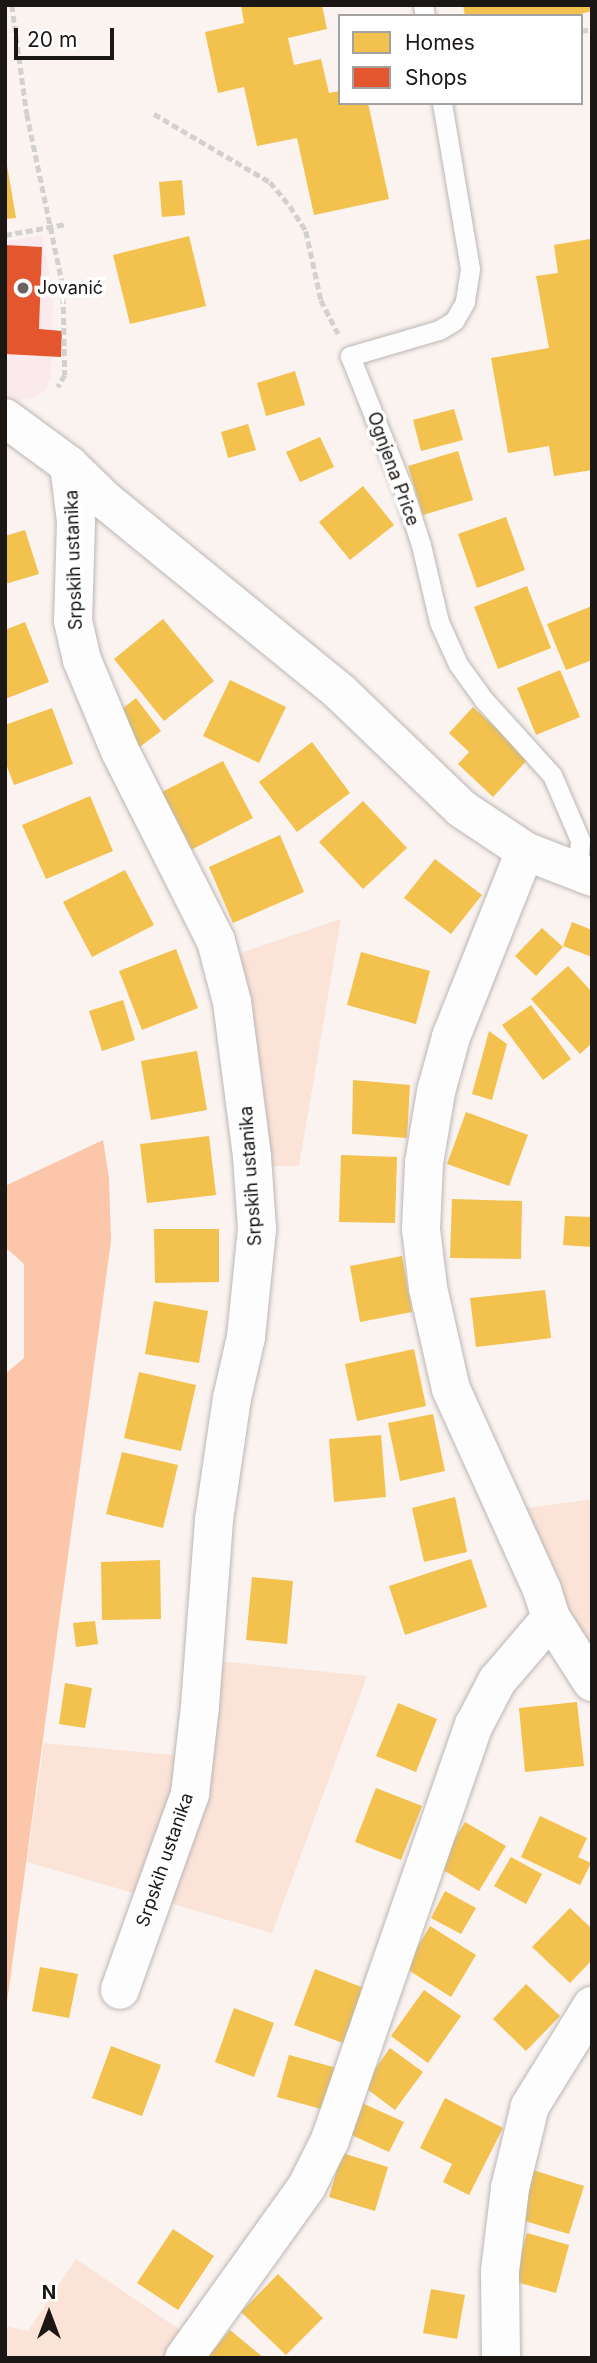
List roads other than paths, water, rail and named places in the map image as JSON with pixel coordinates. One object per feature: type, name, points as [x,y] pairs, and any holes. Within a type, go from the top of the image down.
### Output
[{"type":"street","name":"Srpskih ustanika","points":[[5,418],[69,465],[106,501],[340,692],[461,809],[525,851],[585,875]]},
{"type":"street","name":"Srpskih ustanika","points":[[69,465],[76,521],[73,621],[82,660],[120,751],[216,941],[232,1002],[252,1157],[257,1229],[246,1337],[232,1398],[212,1532],[200,1706],[190,1794],[120,1990]]},
{"type":"street","points":[[525,851],[451,1037],[439,1081],[424,1163],[421,1229],[428,1288],[451,1388],[542,1590],[551,1618],[592,1682]]},
{"type":"street","points":[[184,2358],[307,2186],[324,2152],[345,2103],[382,1987],[474,1725],[497,1681],[551,1618]]},
{"type":"street","points":[[501,2358],[500,2271],[510,2188],[530,2106],[592,2006]]},
{"type":"lane","name":"Ognjena Price","points":[[442,105],[470,269],[465,302],[454,321],[439,330],[350,356],[403,489],[421,545],[439,622],[458,664],[484,700],[552,775],[580,840],[585,875]]},
{"type":"place","name":"Jovanić","points":[[23,288]]}]
